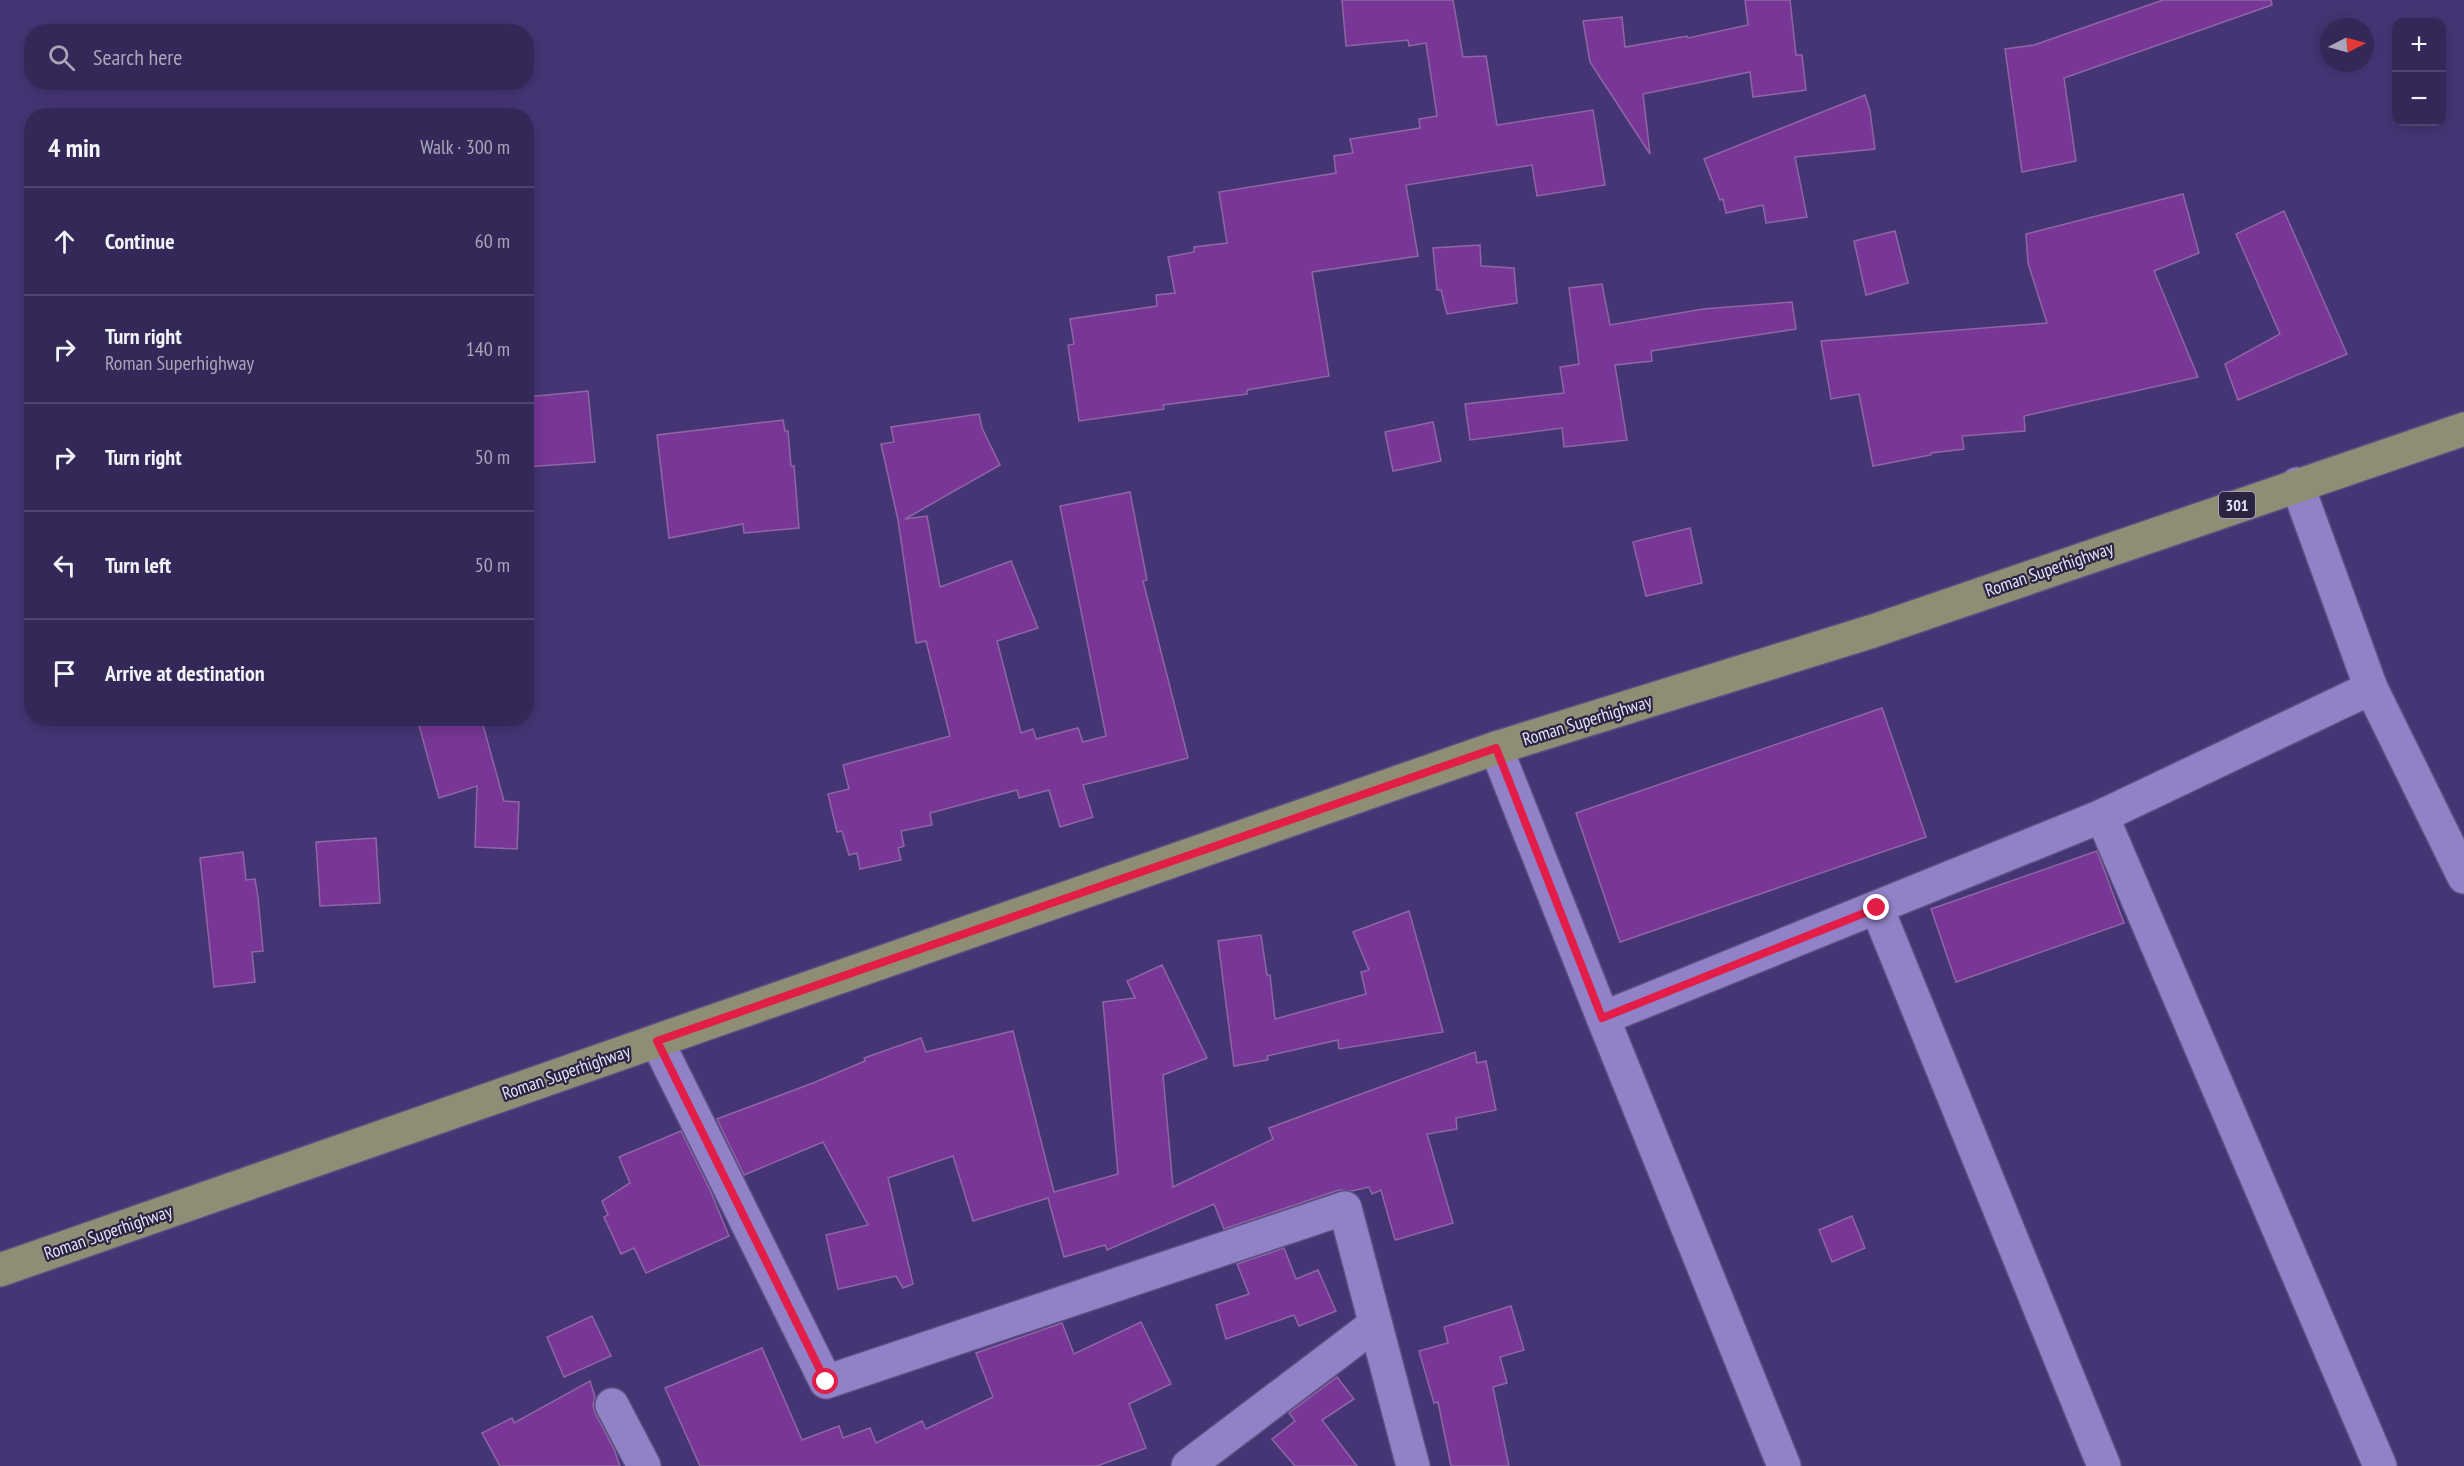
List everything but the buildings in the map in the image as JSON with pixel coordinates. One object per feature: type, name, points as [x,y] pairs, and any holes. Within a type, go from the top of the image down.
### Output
[{"type":"main road","name":"Roman Superhighway","points":[[0,1270],[1496,748],[1873,631],[2464,429]]},
{"type":"street","points":[[2298,484],[2371,688],[2464,877]]},
{"type":"street","points":[[1602,1018],[2102,816],[2371,688]]},
{"type":"street","points":[[1496,748],[1602,1018],[1784,1466]]},
{"type":"street","points":[[2102,816],[2380,1466]]},
{"type":"street","points":[[1877,908],[2104,1466]]},
{"type":"street","points":[[657,1041],[826,1382],[1345,1208],[1413,1466]]},
{"type":"street","points":[[1188,1466],[1374,1325]]},
{"type":"street","points":[[612,1405],[644,1466]]},
{"type":"route","points":[[826,1382],[657,1041],[1496,748],[1602,1018],[1877,908]]}]
